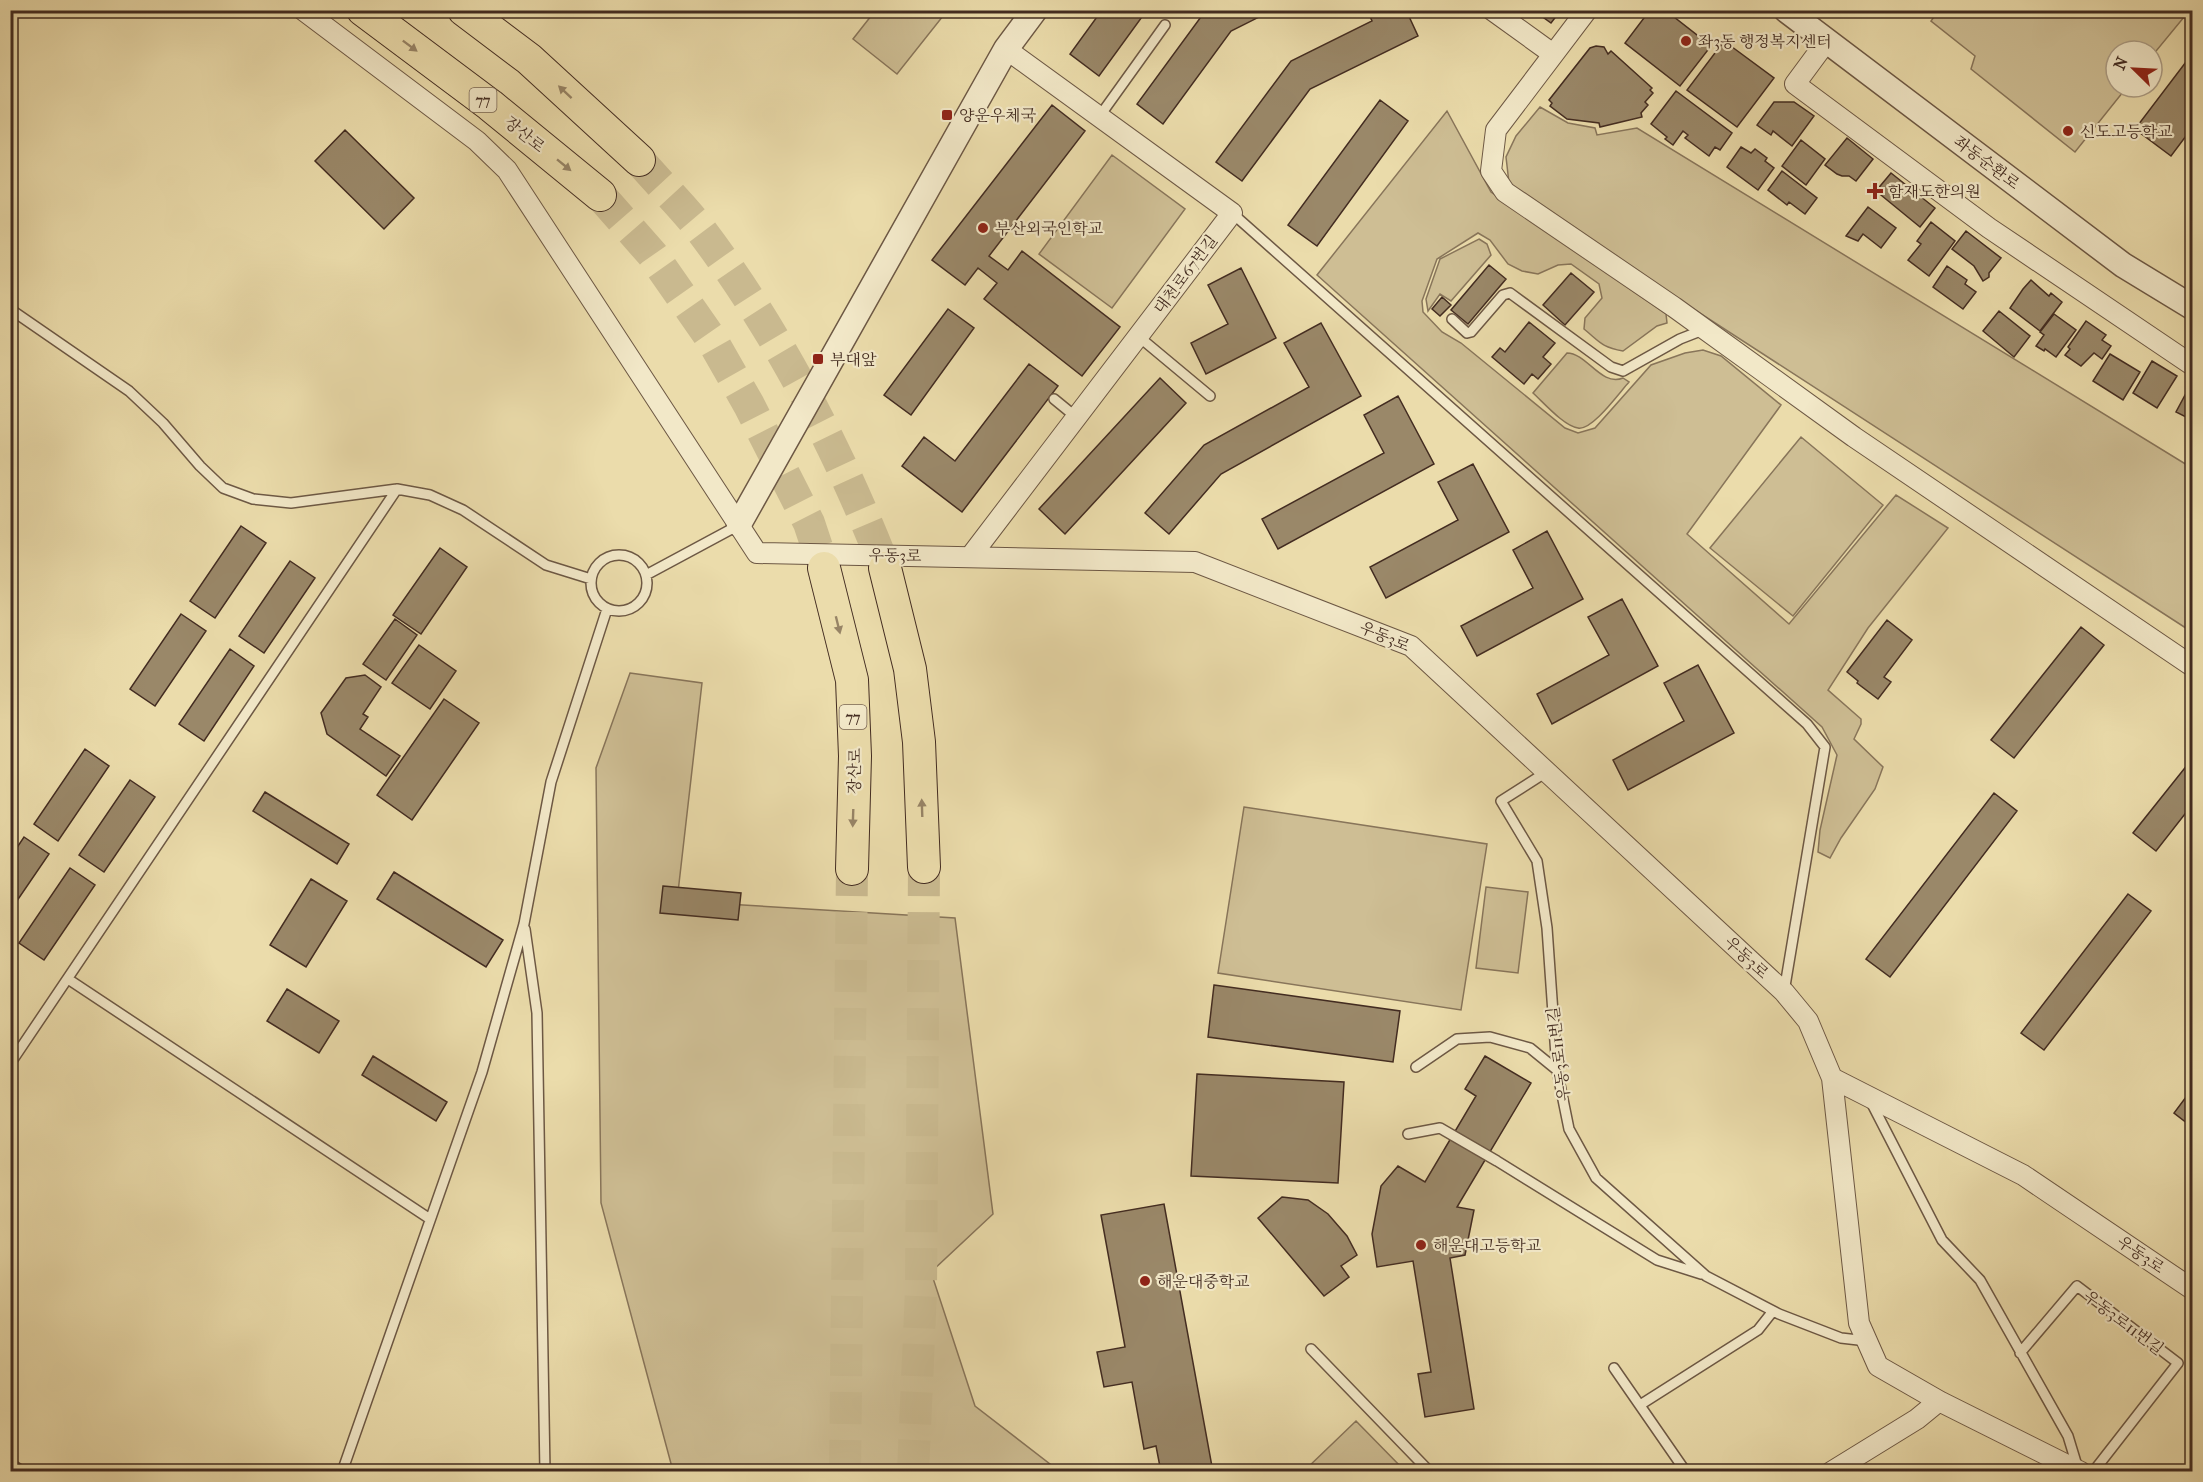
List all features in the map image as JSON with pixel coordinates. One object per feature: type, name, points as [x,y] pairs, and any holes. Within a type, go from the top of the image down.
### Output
[{"type":"highway","name":"장산로","points":[[363,10],[490,105],[600,195]]},
{"type":"highway","points":[[464,10],[529,59],[639,160]]},
{"type":"highway","name":"장산로","points":[[824,568],[852,680],[855,756],[852,869]]},
{"type":"highway","points":[[885,568],[910,669],[919,742],[924,867]]},
{"type":"street","points":[[303,10],[477,141],[507,170],[740,524],[1006,50],[1035,10]]},
{"type":"street","points":[[1492,10],[1553,54]]},
{"type":"street","points":[[1587,10],[1497,130],[1491,171],[1505,192],[1705,329],[1854,437],[2193,666]]},
{"type":"street","name":"좌동순환로","points":[[1786,10],[2123,265],[2193,307]]},
{"type":"street","points":[[1827,42],[1795,84],[1989,228],[2193,365]]},
{"type":"street","points":[[1006,50],[1232,213]]},
{"type":"street","name":"대천로67번길","points":[[970,557],[1232,213]]},
{"type":"street","name":"우동3로","points":[[740,524],[757,553],[1195,562],[1412,646],[1784,992],[1808,1021],[1832,1078],[2023,1175],[2193,1289]]},
{"type":"street","points":[[1832,1078],[1859,1323],[1878,1366],[1939,1401],[2084,1471]]},
{"type":"street","points":[[1831,1472],[1917,1419],[1939,1401]]},
{"type":"lane","points":[[1099,117],[1165,25]]},
{"type":"lane","points":[[1232,213],[1807,724],[1826,747],[1784,992]]},
{"type":"lane","points":[[1452,319],[1467,333],[1471,332],[1503,295],[1510,293],[1611,367],[1623,371],[1680,339],[1705,329]]},
{"type":"lane","points":[[10,309],[129,391],[163,423],[200,466],[223,488],[253,499],[291,503],[397,489],[430,495],[463,510],[546,564],[591,579]]},
{"type":"lane","points":[[1138,336],[1210,396]]},
{"type":"lane","points":[[1054,399],[1076,417]]},
{"type":"lane","points":[[10,1064],[397,489]]},
{"type":"lane","points":[[646,575],[740,524]]},
{"type":"lane","points":[[627,556],[635,560],[646,575],[645,593],[633,607],[616,611],[607,609],[594,596],[591,579],[600,562],[608,557],[627,556]]},
{"type":"lane","points":[[342,1472],[482,1072],[524,924],[551,782],[607,609]]},
{"type":"lane","name":"우동3로11번길","points":[[1548,771],[1502,801],[1537,861],[1547,928],[1557,1070],[1569,1129],[1596,1178],[1707,1276],[1773,1311],[1841,1338],[1867,1341]]},
{"type":"lane","points":[[524,924],[537,1013],[545,1472]]},
{"type":"lane","points":[[68,979],[430,1220]]},
{"type":"lane","points":[[1416,1067],[1457,1039],[1490,1036],[1530,1048],[1557,1070]]},
{"type":"lane","points":[[1869,1097],[1942,1240],[1980,1280],[2068,1436],[2084,1471]]},
{"type":"lane","points":[[1408,1134],[1440,1128],[1657,1260],[1707,1276]]},
{"type":"lane","name":"우동3로11번길","points":[[2020,1353],[2077,1286],[2178,1363],[2084,1471]]},
{"type":"lane","points":[[1640,1405],[1758,1330],[1773,1311]]},
{"type":"lane","points":[[1311,1349],[1430,1472]]},
{"type":"lane","points":[[1614,1368],[1686,1472]]},
{"type":"lane","points":[[10,1463],[23,1472]]},
{"type":"shaded area","name":"신도고등학교","points":[[1939,10],[2189,10],[2164,41],[2164,39],[2104,39],[2104,99],[2117,99],[2075,152],[1971,69],[1975,56],[1931,21]]},
{"type":"shaded area","points":[[875,11],[947,11],[897,74],[853,39]]},
{"type":"shaded area","points":[[1540,107],[1568,123],[1595,128],[1597,135],[1637,128],[2192,468],[2192,632],[1530,203],[1509,183],[1506,157],[1516,136]]},
{"type":"shaded area","points":[[1447,111],[1491,192],[1666,314],[1667,323],[1657,326],[1623,351],[1605,346],[1584,329],[1585,318],[1602,298],[1599,284],[1571,264],[1558,265],[1538,274],[1522,271],[1508,264],[1490,240],[1478,233],[1437,259],[1422,301],[1423,312],[1442,332],[1461,343],[1565,428],[1578,433],[1595,428],[1651,365],[1685,353],[1703,350],[1721,356],[1781,405],[1687,534],[1789,624],[1896,495],[1948,528],[1868,628],[1828,690],[1861,719],[1854,739],[1883,767],[1875,789],[1830,858],[1818,852],[1820,830],[1837,755],[1822,727],[1317,275]]},
{"type":"shaded area","points":[[1112,155],[1185,209],[1112,308],[1039,254]]},
{"type":"shaded area","points":[[1479,239],[1487,244],[1491,255],[1451,301],[1440,294],[1428,311],[1426,299],[1440,259]]},
{"type":"shaded area","points":[[1567,353],[1581,358],[1608,378],[1615,380],[1623,378],[1629,382],[1598,418],[1584,427],[1578,428],[1567,423],[1533,393]]},
{"type":"shaded area","points":[[1801,437],[1883,505],[1793,616],[1710,548]]},
{"type":"shaded area","points":[[630,673],[702,683],[677,901],[955,918],[993,1214],[931,1272],[975,1406],[1059,1471],[673,1471],[601,1203],[596,768]]},
{"type":"shaded area","points":[[1244,807],[1487,844],[1461,1010],[1218,973]]},
{"type":"shaded area","points":[[1486,887],[1528,892],[1518,973],[1476,968]]},
{"type":"shaded area","points":[[1356,1421],[1405,1471],[1304,1471]]},
{"type":"building","points":[[1102,10],[1147,10],[1099,76],[1070,54]]},
{"type":"building","points":[[1206,10],[1273,10],[1231,31],[1163,124],[1137,104]]},
{"type":"building","points":[[1367,10],[1406,10],[1418,36],[1310,89],[1242,181],[1216,162],[1291,61],[1372,21]]},
{"type":"building","points":[[1533,10],[1561,10],[1551,23]]},
{"type":"building","points":[[1650,10],[1665,10],[1711,46],[1680,86],[1625,43]]},
{"type":"building","points":[[1724,41],[1774,78],[1737,127],[1687,90]]},
{"type":"building","points":[[1604,47],[1608,54],[1611,51],[1652,88],[1650,90],[1653,93],[1645,102],[1648,105],[1641,113],[1642,117],[1600,127],[1599,123],[1567,119],[1550,106],[1552,103],[1549,100],[1590,48]]},
{"type":"building","points":[[2192,54],[2192,128],[2171,156],[2135,129],[2158,99],[2164,99],[2164,91]]},
{"type":"building","points":[[1676,91],[1732,133],[1720,150],[1715,147],[1709,156],[1685,138],[1688,135],[1683,131],[1673,145],[1651,124]]},
{"type":"building","points":[[1380,100],[1408,121],[1317,246],[1288,225]]},
{"type":"building","points":[[1774,102],[1794,102],[1814,116],[1792,146],[1773,131],[1771,135],[1757,125]]},
{"type":"building","name":"부산외국인학교","points":[[1052,105],[1085,131],[989,256],[1008,270],[1022,251],[1120,327],[1082,376],[984,299],[997,283],[978,268],[965,285],[932,260]]},
{"type":"building","points":[[345,130],[414,198],[384,229],[315,161]]},
{"type":"building","points":[[1847,138],[1873,159],[1856,181],[1849,176],[1837,174],[1825,165]]},
{"type":"building","points":[[1801,140],[1825,159],[1806,185],[1782,166]]},
{"type":"building","points":[[1741,147],[1751,153],[1755,149],[1767,158],[1765,161],[1774,168],[1758,190],[1727,167]]},
{"type":"building","points":[[1782,171],[1817,198],[1805,214],[1789,202],[1787,205],[1768,190]]},
{"type":"building","points":[[1891,173],[1935,208],[1920,227],[1876,191]]},
{"type":"building","points":[[1868,207],[1896,228],[1881,248],[1863,234],[1858,241],[1846,236]]},
{"type":"building","points":[[1931,222],[1955,241],[1929,276],[1908,260],[1921,244],[1917,241]]},
{"type":"building","points":[[1966,231],[2001,258],[1989,273],[1989,277],[1983,281],[1974,266],[1952,249]]},
{"type":"building","points":[[1489,265],[1506,279],[1468,324],[1451,310]]},
{"type":"building","points":[[1947,266],[1967,280],[1965,284],[1976,292],[1963,309],[1933,287]]},
{"type":"building","points":[[1241,268],[1276,338],[1206,374],[1191,343],[1228,324],[1208,285]]},
{"type":"building","points":[[1571,273],[1594,292],[1565,325],[1543,305]]},
{"type":"building","points":[[2031,280],[2049,296],[2051,293],[2062,302],[2040,331],[2010,308]]},
{"type":"building","points":[[1442,297],[1451,305],[1440,316],[1432,309]]},
{"type":"building","points":[[948,309],[974,328],[911,415],[884,395]]},
{"type":"building","points":[[1999,311],[2030,336],[2014,357],[1983,331]]},
{"type":"building","points":[[2054,314],[2076,330],[2056,357],[2036,346],[2044,335],[2040,332]]},
{"type":"building","points":[[2086,321],[2106,335],[2102,340],[2111,346],[2102,359],[2094,353],[2081,366],[2065,355]]},
{"type":"building","points":[[1529,322],[1555,343],[1543,357],[1551,364],[1538,379],[1532,374],[1524,384],[1492,357],[1500,348],[1505,352]]},
{"type":"building","points":[[1321,323],[1361,396],[1221,474],[1169,534],[1145,513],[1204,445],[1309,387],[1284,343]]},
{"type":"building","points":[[2110,354],[2140,372],[2123,400],[2093,381]]},
{"type":"building","points":[[2152,361],[2177,376],[2157,408],[2133,393]]},
{"type":"building","points":[[1029,364],[1058,386],[962,512],[902,466],[924,437],[955,461]]},
{"type":"building","points":[[1160,378],[1186,403],[1065,534],[1039,509]]},
{"type":"building","points":[[2192,382],[2192,410],[2188,418],[2176,412]]},
{"type":"building","points":[[1398,396],[1434,464],[1278,549],[1262,519],[1384,453],[1364,415]]},
{"type":"building","points":[[1473,464],[1509,532],[1386,598],[1370,567],[1458,520],[1438,482]]},
{"type":"building","points":[[241,526],[266,543],[215,618],[190,601]]},
{"type":"building","points":[[1547,531],[1583,599],[1477,656],[1461,626],[1533,588],[1513,550]]},
{"type":"building","points":[[440,548],[467,567],[421,634],[393,615]]},
{"type":"building","points":[[290,561],[315,578],[264,653],[239,636]]},
{"type":"building","points":[[1622,599],[1658,666],[1552,724],[1537,694],[1609,655],[1588,617]]},
{"type":"building","points":[[181,614],[206,631],[155,706],[130,689]]},
{"type":"building","points":[[395,619],[417,635],[386,680],[363,664]]},
{"type":"building","points":[[1887,620],[1912,640],[1884,677],[1891,682],[1878,699],[1847,672]]},
{"type":"building","points":[[2081,627],[2104,645],[2014,758],[1991,740]]},
{"type":"building","points":[[419,645],[456,671],[430,709],[392,683]]},
{"type":"building","points":[[230,649],[254,666],[204,741],[179,724]]},
{"type":"building","points":[[1698,665],[1734,733],[1628,790],[1613,760],[1684,721],[1664,683]]},
{"type":"building","points":[[365,675],[381,687],[363,714],[368,717],[360,729],[400,756],[386,776],[327,734],[321,713],[346,678]]},
{"type":"building","points":[[444,699],[479,723],[412,820],[377,795]]},
{"type":"building","points":[[85,749],[109,766],[58,841],[34,824]]},
{"type":"building","points":[[2192,759],[2192,805],[2156,851],[2133,833]]},
{"type":"building","points":[[130,780],[155,797],[104,872],[79,855]]},
{"type":"building","points":[[265,792],[349,844],[337,864],[253,811]]},
{"type":"building","points":[[1994,793],[2017,811],[1890,977],[1866,959]]},
{"type":"building","points":[[24,837],[49,854],[10,911],[10,858]]},
{"type":"building","points":[[70,868],[95,885],[44,960],[19,943]]},
{"type":"building","points":[[394,872],[503,940],[486,967],[377,899]]},
{"type":"building","points":[[311,879],[347,901],[306,967],[270,945]]},
{"type":"building","points":[[663,886],[741,893],[738,920],[660,913]]},
{"type":"building","points":[[2128,894],[2151,911],[2044,1050],[2021,1033]]},
{"type":"building","points":[[1214,985],[1400,1011],[1393,1062],[1208,1037]]},
{"type":"building","points":[[287,989],[339,1021],[319,1053],[267,1021]]},
{"type":"building","points":[[373,1056],[447,1102],[436,1121],[362,1075]]},
{"type":"building","name":"해운대고등학교","points":[[1485,1056],[1531,1083],[1457,1207],[1474,1210],[1465,1255],[1450,1258],[1474,1409],[1425,1417],[1418,1374],[1431,1372],[1413,1261],[1377,1267],[1372,1234],[1381,1186],[1398,1166],[1425,1182],[1476,1096],[1465,1089]]},
{"type":"building","points":[[1197,1074],[1344,1082],[1338,1183],[1191,1176]]},
{"type":"building","points":[[2192,1089],[2192,1127],[2174,1113]]},
{"type":"building","points":[[1282,1197],[1308,1200],[1328,1214],[1347,1236],[1357,1255],[1341,1266],[1349,1277],[1324,1296],[1258,1218]]},
{"type":"building","name":"해운대중학교","points":[[1164,1204],[1213,1472],[1161,1472],[1156,1446],[1144,1449],[1132,1382],[1104,1387],[1097,1352],[1125,1347],[1101,1215]]},
{"type":"tunnel","points":[[639,160],[697,225],[726,264],[779,347],[826,434],[885,568]]},
{"type":"tunnel","points":[[600,195],[652,254],[712,340],[749,405],[809,523],[824,568]]},
{"type":"tunnel","points":[[913,1472],[921,1291],[924,867]]},
{"type":"tunnel","points":[[845,1472],[852,869]]},
{"type":"place","name":"좌3동 행정복지센터","points":[[1686,41]]},
{"type":"place","name":"양운우체국","points":[[947,115]]},
{"type":"place","name":"신도고등학교","points":[[2068,131]]},
{"type":"place","name":"함재도한의원","points":[[1875,191]]},
{"type":"place","name":"부산외국인학교","points":[[983,228]]},
{"type":"place","name":"부대앞","points":[[818,359]]},
{"type":"place","name":"해운대고등학교","points":[[1421,1245]]},
{"type":"place","name":"해운대중학교","points":[[1145,1281]]}]
